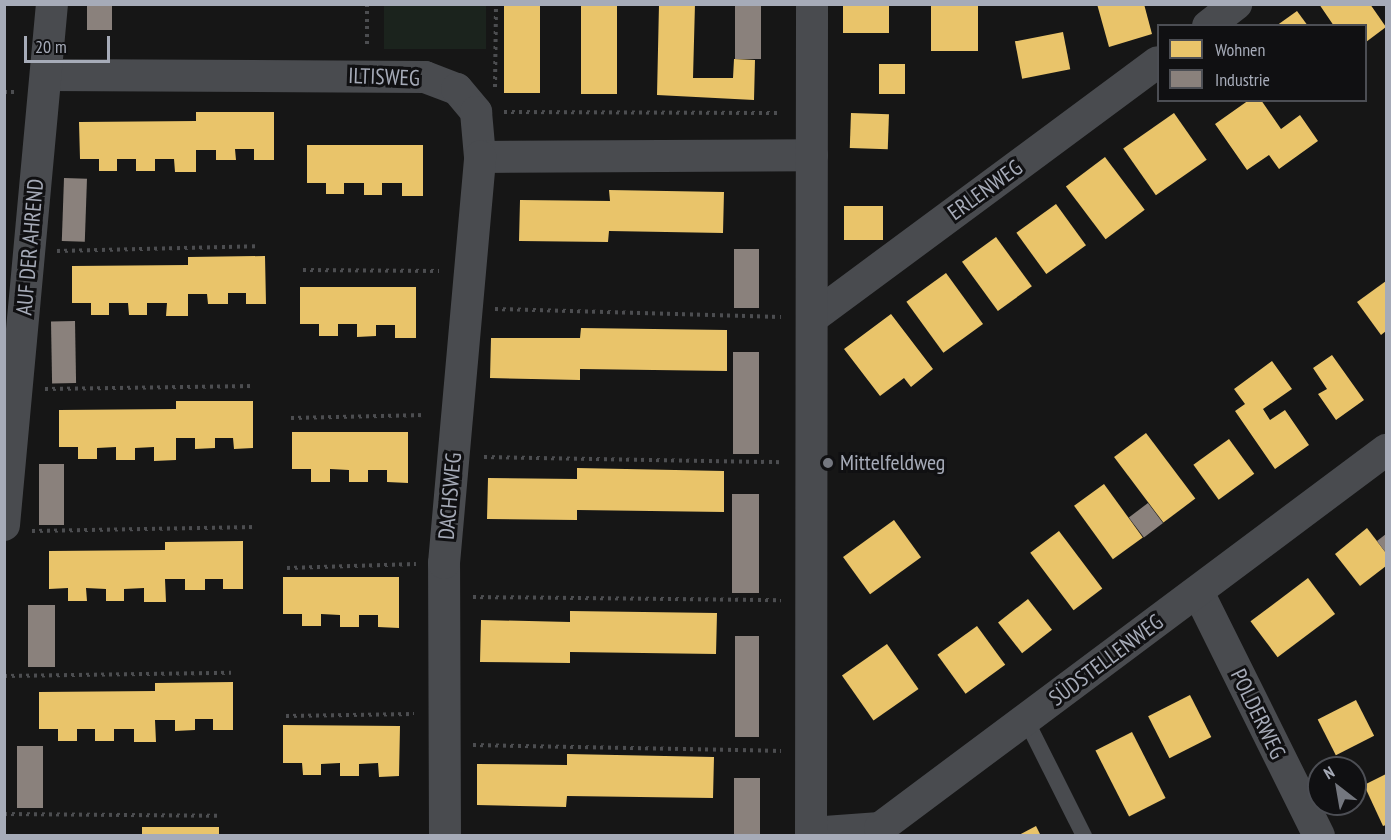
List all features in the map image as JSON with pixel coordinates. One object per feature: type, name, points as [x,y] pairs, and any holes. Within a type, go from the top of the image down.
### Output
[{"type":"street","name":"AUF DER AHREND","points":[[16,528],[17,252],[46,75],[52,4]]},
{"type":"street","points":[[811,834],[812,4]]},
{"type":"street","points":[[1211,24],[1236,4]]},
{"type":"street","name":"ERLENWEG","points":[[812,318],[1157,63]]},
{"type":"street","name":"ILTISWEG","points":[[46,75],[425,77],[457,89],[476,112],[480,157]]},
{"type":"street","points":[[480,157],[812,154]]},
{"type":"street","name":"DACHSWEG","points":[[445,836],[444,563],[480,157]]},
{"type":"street","name":"SÜDSTELLENWEG","points":[[811,834],[880,828],[1386,450]]},
{"type":"street","name":"POLDERWEG","points":[[1198,592],[1318,836]]},
{"type":"lane","points":[[1026,720],[1084,836]]},
{"type":"path","points":[[367,4],[367,76]]},
{"type":"path","points":[[495,100],[496,4]]},
{"type":"path","points":[[495,112],[812,113]]},
{"type":"path","points":[[17,252],[256,246]]},
{"type":"path","points":[[303,270],[470,271]]},
{"type":"path","points":[[467,308],[812,318]]},
{"type":"path","points":[[17,390],[254,386]]},
{"type":"path","points":[[291,418],[457,415]]},
{"type":"path","points":[[453,456],[812,462]]},
{"type":"path","points":[[16,528],[257,527]]},
{"type":"path","points":[[287,568],[444,563]]},
{"type":"path","points":[[444,596],[812,600]]},
{"type":"path","points":[[4,676],[231,672]]},
{"type":"path","points":[[286,716],[445,714]]},
{"type":"path","points":[[445,745],[811,752]]},
{"type":"path","points":[[4,814],[217,816]]},
{"type":"shaded area","points":[[384,5],[486,5],[486,49],[384,49]]},
{"type":"building: Wohnen","points":[[504,4],[540,4],[540,93],[504,93]]},
{"type":"building: Wohnen","points":[[581,4],[617,4],[617,94],[581,94]]},
{"type":"building: Wohnen","points":[[659,4],[695,4],[693,78],[733,78],[734,59],[755,60],[754,100],[657,95]]},
{"type":"building: Wohnen","points":[[843,4],[889,4],[889,33],[843,33]]},
{"type":"building: Wohnen","points":[[931,4],[978,4],[978,51],[931,51]]},
{"type":"building: Wohnen","points":[[1097,4],[1144,4],[1152,34],[1109,47]]},
{"type":"building: Wohnen","points":[[1319,4],[1370,4],[1386,27],[1367,41],[1367,24],[1333,24]]},
{"type":"building: Wohnen","points":[[1297,11],[1307,24],[1279,24]]},
{"type":"building: Wohnen","points":[[1063,32],[1070,69],[1022,79],[1015,41]]},
{"type":"building: Wohnen","points":[[879,64],[905,64],[905,94],[879,94]]},
{"type":"building: Wohnen","points":[[1246,102],[1262,102],[1281,129],[1300,115],[1318,141],[1279,169],[1269,155],[1247,170],[1215,124]]},
{"type":"building: Wohnen","points":[[196,112],[274,112],[274,160],[254,160],[254,149],[235,149],[236,160],[216,160],[216,150],[196,150],[196,172],[175,172],[174,159],[155,159],[155,171],[136,171],[136,159],[117,159],[117,171],[99,171],[99,159],[80,159],[79,122],[196,121]]},
{"type":"building: Wohnen","points":[[851,113],[889,114],[888,149],[850,148]]},
{"type":"building: Wohnen","points":[[1174,113],[1207,160],[1156,195],[1123,149]]},
{"type":"building: Wohnen","points":[[307,145],[423,145],[423,196],[402,196],[402,183],[382,183],[382,195],[364,195],[364,183],[344,183],[344,194],[326,194],[326,183],[307,183]]},
{"type":"building: Wohnen","points":[[1105,157],[1145,210],[1106,239],[1066,186]]},
{"type":"building: Wohnen","points":[[609,190],[724,192],[723,233],[609,231],[608,242],[519,241],[520,200],[610,201]]},
{"type":"building: Wohnen","points":[[1056,204],[1086,245],[1046,274],[1016,233]]},
{"type":"building: Wohnen","points":[[844,206],[883,206],[883,240],[844,240]]},
{"type":"building: Wohnen","points":[[996,237],[1032,286],[998,311],[962,262]]},
{"type":"building: Wohnen","points":[[265,256],[266,304],[246,304],[246,293],[228,293],[228,304],[208,304],[207,294],[188,294],[188,316],[166,316],[167,303],[147,303],[147,315],[129,315],[128,303],[109,303],[109,315],[91,315],[91,303],[72,303],[72,266],[188,265],[188,257]]},
{"type":"building: Wohnen","points":[[946,273],[983,324],[943,353],[906,302]]},
{"type":"building: Wohnen","points":[[1386,281],[1386,331],[1381,335],[1357,302]]},
{"type":"building: Wohnen","points":[[300,287],[416,287],[416,338],[395,338],[395,325],[376,325],[376,336],[357,337],[357,324],[338,324],[338,336],[319,336],[319,324],[300,324]]},
{"type":"building: Wohnen","points":[[891,314],[933,369],[911,387],[904,378],[880,396],[844,349]]},
{"type":"building: Wohnen","points":[[581,328],[727,330],[727,371],[580,369],[580,380],[490,378],[491,338],[580,338]]},
{"type":"building: Wohnen","points":[[1332,355],[1364,400],[1336,420],[1318,394],[1327,389],[1313,368]]},
{"type":"building: Wohnen","points":[[1272,361],[1292,389],[1263,409],[1270,420],[1285,410],[1309,445],[1275,469],[1235,411],[1245,404],[1234,389]]},
{"type":"building: Wohnen","points":[[176,401],[253,401],[253,448],[234,449],[233,438],[215,438],[215,448],[195,449],[195,438],[176,438],[176,460],[154,461],[154,447],[135,448],[135,460],[116,460],[116,447],[97,448],[97,459],[78,459],[78,447],[59,447],[59,410],[176,409]]},
{"type":"building: Wohnen","points":[[292,432],[408,432],[408,483],[387,482],[387,470],[368,470],[368,482],[349,482],[349,470],[330,469],[330,482],[311,482],[311,469],[292,469]]},
{"type":"building: Wohnen","points":[[1146,433],[1195,498],[1163,523],[1114,457]]},
{"type":"building: Wohnen","points":[[1229,439],[1254,474],[1219,500],[1193,465]]},
{"type":"building: Wohnen","points":[[577,468],[724,471],[724,512],[577,510],[577,520],[487,519],[488,478],[577,479]]},
{"type":"building: Wohnen","points":[[1104,484],[1143,537],[1113,559],[1074,506]]},
{"type":"building: Wohnen","points":[[894,520],[921,557],[870,594],[843,557]]},
{"type":"building: Wohnen","points":[[1367,528],[1386,553],[1386,566],[1360,586],[1335,554]]},
{"type":"building: Wohnen","points":[[1059,531],[1102,589],[1074,610],[1030,553]]},
{"type":"building: Wohnen","points":[[243,541],[243,589],[223,589],[223,579],[205,579],[205,590],[185,590],[185,579],[165,579],[166,602],[144,602],[144,588],[124,589],[124,601],[106,601],[106,589],[86,588],[87,601],[68,601],[68,588],[49,589],[49,551],[165,550],[165,542]]},
{"type":"building: Wohnen","points":[[283,577],[399,577],[399,628],[378,627],[378,615],[359,615],[359,627],[340,627],[340,615],[321,614],[321,626],[302,626],[302,614],[283,614]]},
{"type":"building: Wohnen","points":[[1308,578],[1335,614],[1278,657],[1250,621]]},
{"type":"building: Wohnen","points":[[1028,599],[1052,630],[1022,653],[998,622]]},
{"type":"building: Wohnen","points":[[570,611],[717,613],[716,654],[570,652],[570,663],[480,662],[481,620],[570,622]]},
{"type":"building: Wohnen","points":[[977,626],[1005,665],[966,694],[937,655]]},
{"type":"building: Wohnen","points":[[887,644],[919,689],[873,721],[842,676]]},
{"type":"building: Wohnen","points":[[233,682],[233,730],[213,730],[213,719],[195,719],[195,730],[175,731],[175,720],[155,720],[156,742],[134,742],[134,729],[114,729],[114,741],[95,741],[95,729],[77,729],[77,741],[58,741],[58,729],[39,729],[39,692],[155,691],[155,683]]},
{"type":"building: Wohnen","points":[[1190,695],[1211,737],[1169,758],[1148,716]]},
{"type":"building: Wohnen","points":[[1356,700],[1374,736],[1336,755],[1318,720]]},
{"type":"building: Wohnen","points":[[283,725],[400,726],[399,776],[379,777],[378,763],[359,764],[359,776],[340,776],[340,763],[321,764],[321,775],[303,775],[302,763],[283,763]]},
{"type":"building: Wohnen","points":[[1132,732],[1166,798],[1129,817],[1095,751]]},
{"type":"building: Wohnen","points":[[567,754],[714,757],[713,798],[567,796],[566,807],[477,805],[477,764],[567,765]]},
{"type":"building: Wohnen","points":[[1386,774],[1386,825],[1383,826],[1367,791],[1367,784]]},
{"type":"building: Wohnen","points":[[1036,826],[1041,836],[1017,836]]},
{"type":"building: Wohnen","points":[[142,827],[219,827],[219,836],[142,836]]},
{"type":"building: Industrie","points":[[87,4],[112,4],[112,30],[87,30]]},
{"type":"building: Industrie","points":[[735,4],[761,4],[761,59],[735,59]]},
{"type":"building: Industrie","points":[[64,178],[87,179],[85,242],[62,241]]},
{"type":"building: Industrie","points":[[734,249],[759,249],[759,308],[734,308]]},
{"type":"building: Industrie","points":[[51,321],[75,321],[76,383],[52,383]]},
{"type":"building: Industrie","points":[[733,352],[759,352],[759,454],[733,454]]},
{"type":"building: Industrie","points":[[39,464],[64,464],[64,525],[39,525]]},
{"type":"building: Industrie","points":[[732,494],[759,494],[759,593],[732,593]]},
{"type":"building: Industrie","points":[[1148,503],[1163,523],[1144,537],[1129,517]]},
{"type":"building: Industrie","points":[[1386,534],[1386,553],[1377,541]]},
{"type":"building: Industrie","points":[[28,605],[55,605],[55,667],[28,667]]},
{"type":"building: Industrie","points":[[735,636],[759,636],[759,737],[735,737]]},
{"type":"building: Industrie","points":[[17,746],[43,746],[43,808],[17,808]]},
{"type":"building: Industrie","points":[[734,778],[760,778],[760,836],[734,836]]},
{"type":"place","name":"Mittelfeldweg","points":[[828,463]]}]
